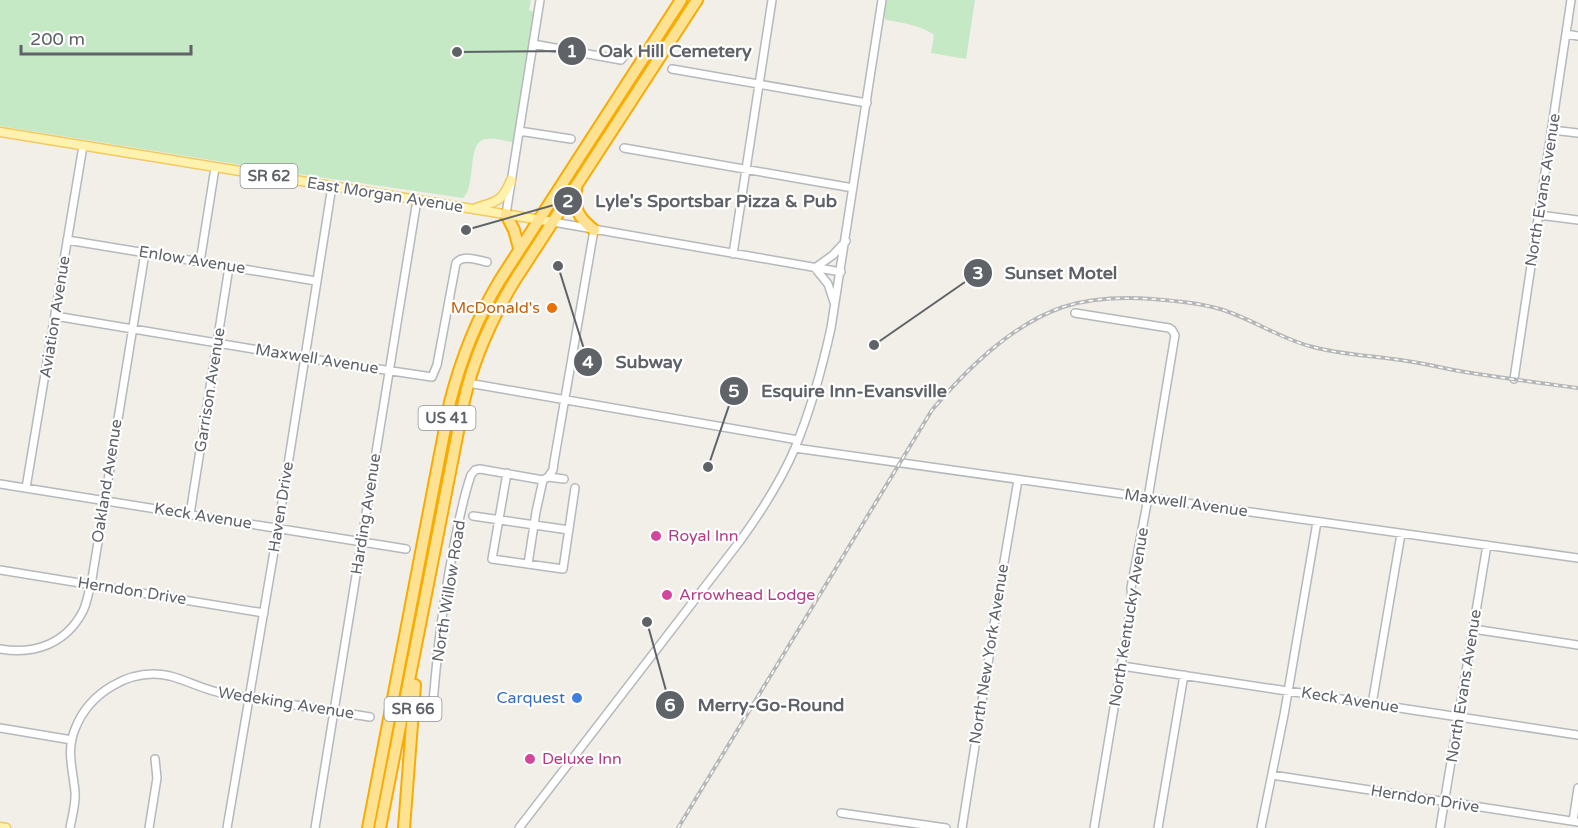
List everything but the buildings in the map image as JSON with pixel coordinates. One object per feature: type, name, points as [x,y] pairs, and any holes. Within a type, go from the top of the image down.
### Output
[{"type":"highway","name":"US 41","points":[[368,828],[453,392],[468,344],[479,316],[519,248],[681,0]]},
{"type":"highway","name":"US 41","points":[[380,828],[468,383],[483,340],[515,280],[697,0]]},
{"type":"highway","points":[[576,187],[576,209],[594,230]]},
{"type":"highway","points":[[506,214],[519,248]]},
{"type":"highway","name":"SR 66","points":[[404,828],[413,700],[427,590]]},
{"type":"main road","name":"East Morgan Avenue","points":[[0,132],[553,222]]},
{"type":"main road","points":[[474,209],[501,198],[511,180]]},
{"type":"main road","points":[[0,827],[6,828]]},
{"type":"street","points":[[506,214],[540,0]]},
{"type":"street","points":[[733,254],[772,0]]},
{"type":"street","points":[[519,828],[740,541],[765,504],[795,448],[822,368],[835,307],[882,0]]},
{"type":"street","name":"North Evans Avenue","points":[[1514,380],[1571,0]]},
{"type":"street","points":[[1566,34],[1578,36]]},
{"type":"street","points":[[533,44],[622,58]]},
{"type":"street","points":[[672,69],[867,104]]},
{"type":"street","points":[[1552,130],[1578,133]]},
{"type":"street","points":[[519,131],[571,139]]},
{"type":"street","name":"Aviation Avenue","points":[[26,488],[83,146]]},
{"type":"street","points":[[624,148],[854,188]]},
{"type":"street","points":[[200,262],[215,168]]},
{"type":"street","name":"Haven Drive","points":[[227,828],[278,528],[332,186]]},
{"type":"street","name":"Harding Avenue","points":[[315,828],[417,200]]},
{"type":"street","points":[[1539,215],[1578,220]]},
{"type":"street","name":"East Morgan Avenue","points":[[553,222],[841,272]]},
{"type":"street","points":[[528,564],[545,478],[555,462],[594,230]]},
{"type":"street","name":"Enlow Avenue","points":[[68,240],[316,281]]},
{"type":"street","points":[[835,307],[828,284],[815,268],[833,255],[846,241]]},
{"type":"street","name":"Oakland Avenue","points":[[0,649],[34,650],[55,641],[78,620],[87,602],[145,253]]},
{"type":"street","name":"Maxwell Avenue","points":[[55,316],[432,377],[437,365],[456,263],[463,258],[487,262]]},
{"type":"street","name":"Garrison Avenue","points":[[189,514],[230,267]]},
{"type":"street","name":"North Kentucky Avenue","points":[[1075,313],[1169,328],[1175,335],[1131,588],[1132,600],[1122,666],[1094,828]]},
{"type":"street","points":[[468,383],[798,440]]},
{"type":"street","name":"Maxwell Avenue","points":[[795,448],[1578,558]]},
{"type":"street","name":"North Willow Road","points":[[432,716],[448,578],[467,486],[471,475],[480,468],[507,472]]},
{"type":"street","points":[[564,479],[507,472],[492,559],[562,569],[575,488]]},
{"type":"street","name":"North New York Avenue","points":[[962,828],[1018,480]]},
{"type":"street","name":"Keck Avenue","points":[[0,484],[406,549]]},
{"type":"street","points":[[473,516],[569,530]]},
{"type":"street","points":[[1261,828],[1288,691],[1317,522]]},
{"type":"street","points":[[1372,704],[1401,534]]},
{"type":"street","name":"North Evans Avenue","points":[[1440,828],[1487,545]]},
{"type":"street","name":"Herndon Drive","points":[[0,570],[264,613]]},
{"type":"street","points":[[1473,629],[1578,645]]},
{"type":"street","name":"Keck Avenue","points":[[1122,666],[1578,735]]},
{"type":"street","name":"Wedeking Avenue","points":[[70,828],[75,794],[70,763],[72,740],[85,711],[97,697],[117,682],[140,675],[171,676],[216,693],[370,717]]},
{"type":"street","points":[[1158,828],[1184,675]]},
{"type":"street","points":[[0,728],[72,740]]},
{"type":"street","points":[[149,828],[157,778],[154,759]]},
{"type":"street","name":"Herndon Drive","points":[[1272,776],[1575,821]]},
{"type":"street","points":[[1575,821],[1578,788]]},
{"type":"street","points":[[842,813],[946,828]]},
{"type":"green space","points":[[0,0],[531,0],[529,10],[534,12],[513,142],[492,138],[479,142],[473,156],[470,184],[463,198],[0,126]]},
{"type":"green space","points":[[887,0],[975,0],[966,59],[931,53],[934,35],[905,23],[886,20],[884,16]]},
{"type":"railway","points":[[678,828],[932,410],[991,350],[1044,315],[1074,304],[1108,299],[1142,298],[1187,302],[1220,309],[1289,339],[1324,350],[1578,388]]},
{"type":"place","name":"Oak Hill Cemetery","points":[[457,52]]},
{"type":"place","name":"Lyle's Sportsbar Pizza & Pub","points":[[466,230]]},
{"type":"place","name":"Subway","points":[[558,266]]},
{"type":"place","name":"McDonald's","points":[[552,308]]},
{"type":"place","name":"Sunset Motel","points":[[874,345]]},
{"type":"place","name":"Esquire Inn-Evansville","points":[[708,467]]},
{"type":"place","name":"Royal Inn","points":[[656,536]]},
{"type":"place","name":"Arrowhead Lodge","points":[[667,595]]},
{"type":"place","name":"Merry-Go-Round","points":[[647,622]]},
{"type":"place","name":"Carquest","points":[[577,698]]},
{"type":"place","name":"Deluxe Inn","points":[[530,759]]}]
